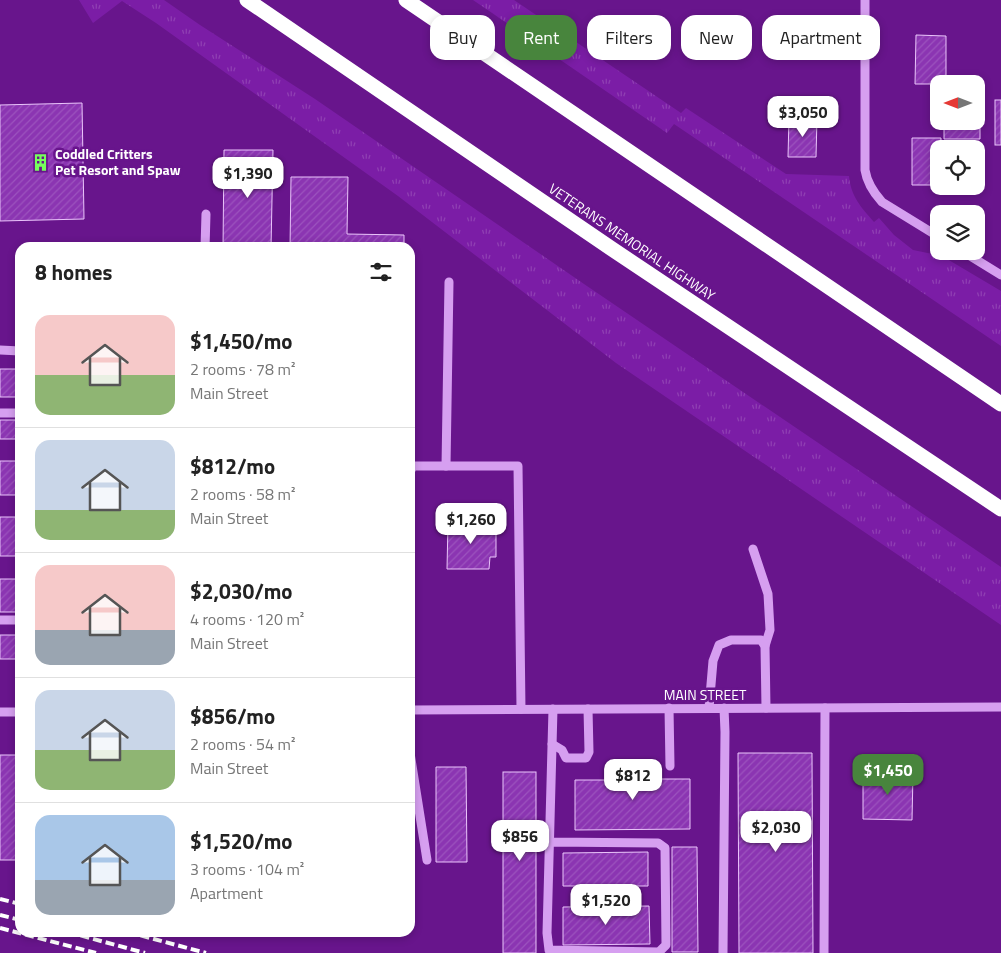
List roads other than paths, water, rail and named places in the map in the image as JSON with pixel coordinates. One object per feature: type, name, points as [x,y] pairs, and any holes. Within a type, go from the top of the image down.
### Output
[{"type":"highway","name":"VETERANS MEMORIAL HIGHWAY","points":[[247,0],[1001,509]]},
{"type":"highway","points":[[406,0],[1001,404]]},
{"type":"street","points":[[865,0],[865,170],[868,182],[882,202],[930,231]]},
{"type":"street","points":[[205,242],[206,214]]},
{"type":"street","points":[[977,260],[1001,275]]},
{"type":"street","points":[[446,466],[449,282]]},
{"type":"street","points":[[0,350],[15,351]]},
{"type":"street","points":[[0,413],[15,413]]},
{"type":"street","points":[[415,466],[518,466],[521,709]]},
{"type":"street","points":[[753,549],[768,594],[770,630],[765,646],[766,708]]},
{"type":"street","points":[[0,620],[15,620]]},
{"type":"street","points":[[709,708],[713,661],[719,645],[731,640],[750,639],[761,640],[765,646]]},
{"type":"street","name":"MAIN STREET","points":[[415,710],[1001,707]]},
{"type":"street","points":[[669,708],[670,766]]},
{"type":"street","points":[[723,953],[724,708]]},
{"type":"street","points":[[824,953],[825,708]]},
{"type":"street","points":[[550,842],[658,843],[665,848],[666,945],[659,952],[549,950],[547,933],[553,709]]},
{"type":"street","points":[[552,744],[562,750],[566,758],[586,758],[588,752],[588,709]]},
{"type":"street","points":[[0,712],[15,712]]},
{"type":"street","points":[[415,784],[427,860]]},
{"type":"railway","points":[[0,899],[15,903]]},
{"type":"railway","points":[[0,915],[15,919]]},
{"type":"railway","points":[[0,928],[15,932]]},
{"type":"railway","points":[[35,937],[96,953]]},
{"type":"railway","points":[[86,937],[145,953]]},
{"type":"railway","points":[[147,937],[206,953]]},
{"type":"place","name":"Coddled Critters Pet Resort and Spaw","points":[[41,162]]}]
